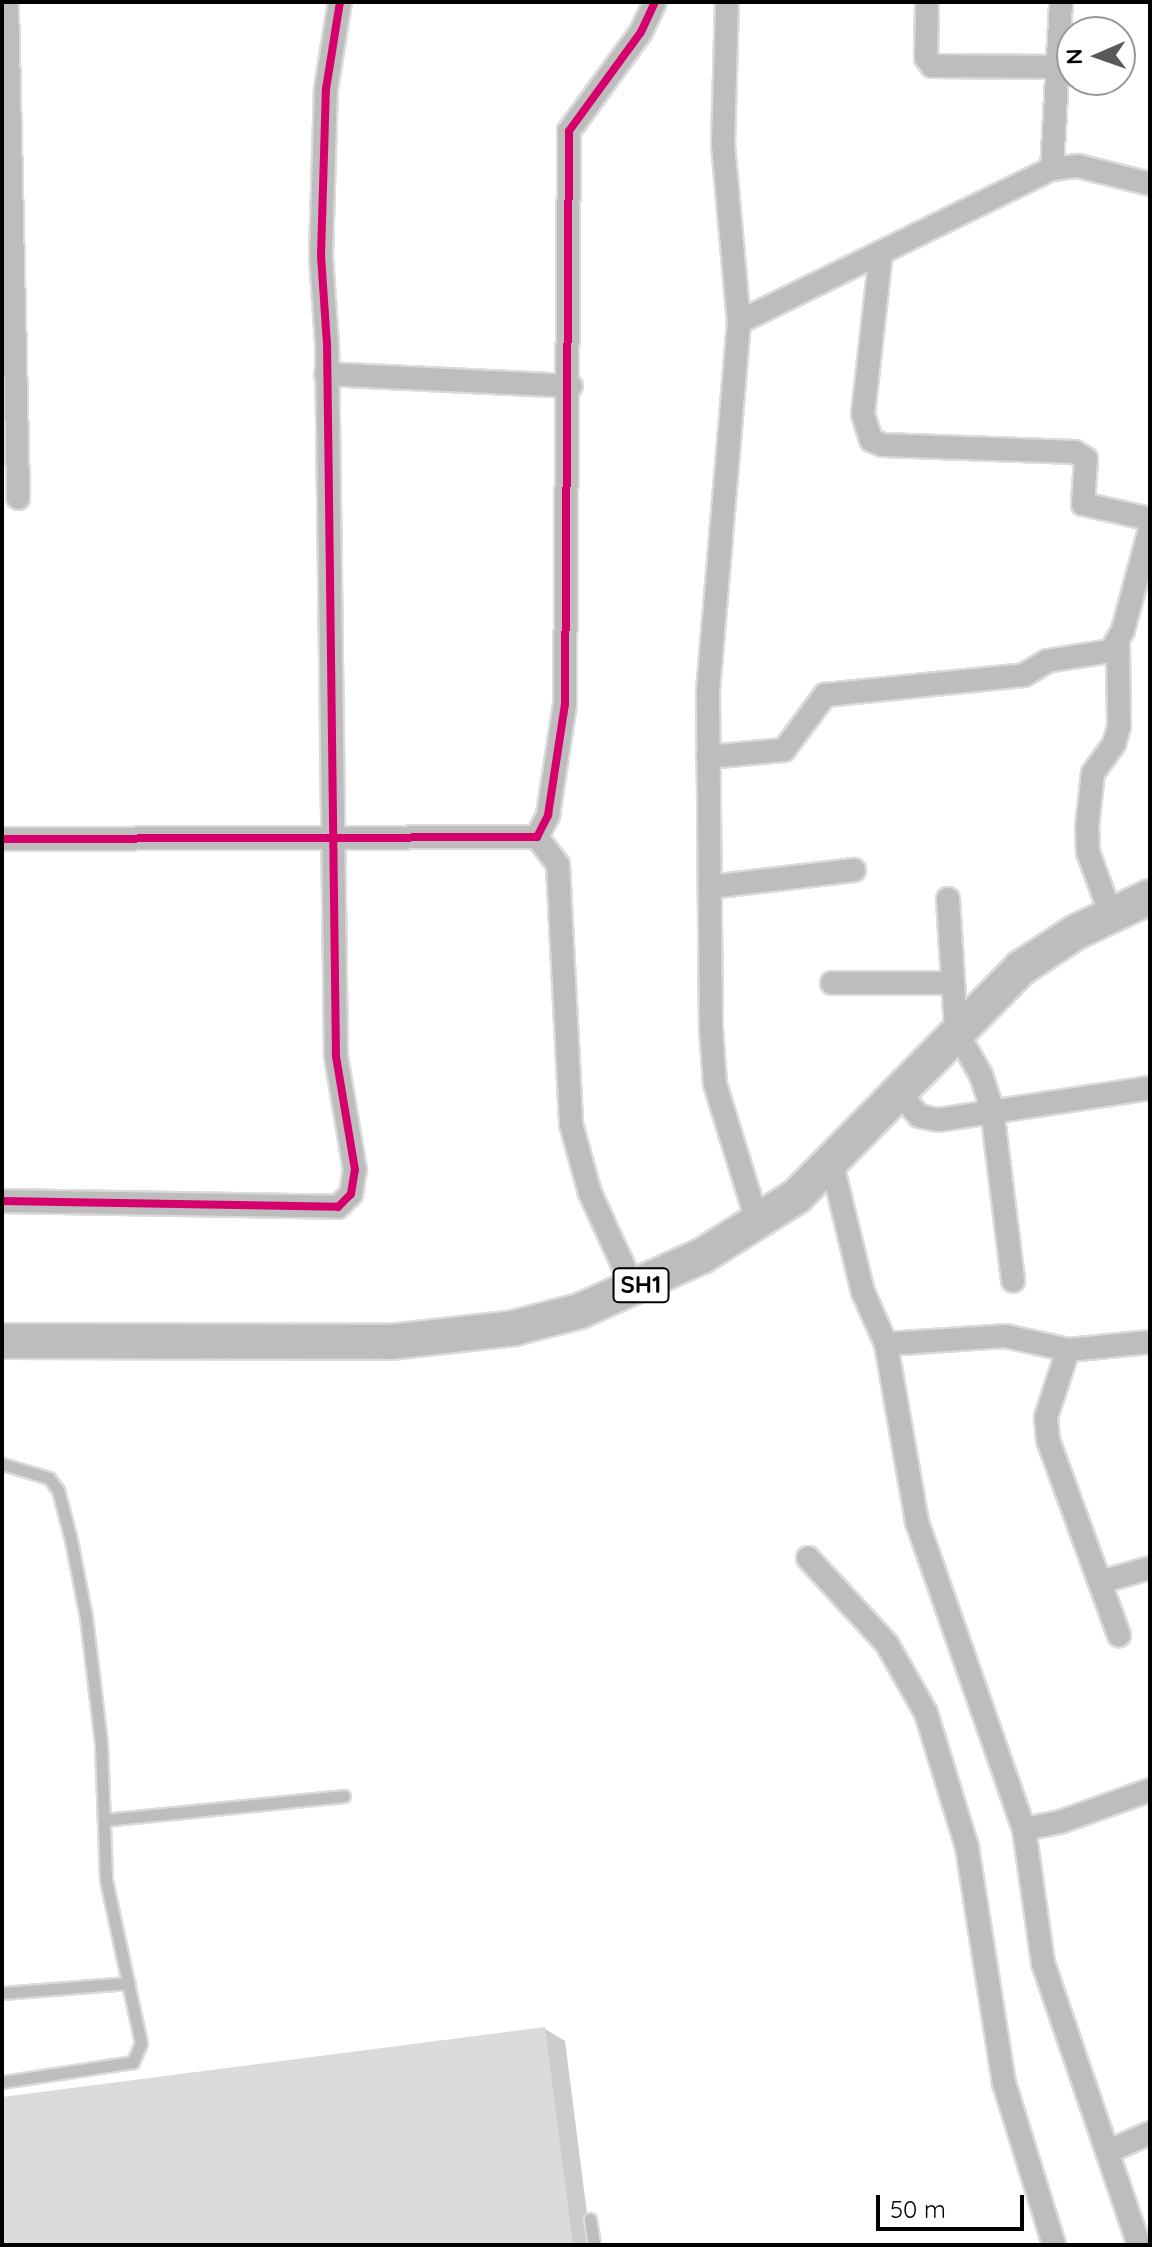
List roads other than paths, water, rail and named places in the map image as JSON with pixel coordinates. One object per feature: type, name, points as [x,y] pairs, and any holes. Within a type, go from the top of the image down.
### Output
[{"type":"main road","name":"SH1","points":[[2,1341],[390,1342],[514,1328],[580,1311],[634,1289],[758,1224],[832,1164],[956,1031],[1021,968],[1111,915],[1150,897]]},
{"type":"street","points":[[7,2],[5,56],[18,498]]},
{"type":"street","points":[[2,1201],[338,1207],[351,1194],[355,1170],[336,1056],[321,182],[326,89],[340,2]]},
{"type":"street","points":[[537,837],[548,815],[565,704],[571,386],[569,131],[641,32],[655,2]]},
{"type":"street","points":[[727,2],[723,144],[739,322],[708,689],[710,887],[715,1084],[758,1224]]},
{"type":"street","points":[[927,2],[926,58],[932,66],[945,70],[1056,67]]},
{"type":"street","points":[[1052,169],[1056,96]]},
{"type":"street","points":[[739,322],[1052,169],[1078,166],[1150,184]]},
{"type":"street","points":[[881,253],[863,414],[871,440],[929,448],[1075,452],[1086,459],[1083,504],[1150,519]]},
{"type":"street","points":[[326,374],[571,386]]},
{"type":"street","points":[[1111,915],[1088,852],[1087,827],[1093,773],[1114,744],[1119,726],[1118,643],[1150,529]]},
{"type":"street","points":[[708,757],[784,750],[825,695],[1024,675],[1047,661],[1097,655],[1118,643]]},
{"type":"street","points":[[2,839],[332,834],[537,837]]},
{"type":"street","points":[[537,837],[558,865],[571,1124],[590,1193],[634,1289]]},
{"type":"street","points":[[710,887],[854,870]]},
{"type":"street","points":[[948,899],[956,1031],[981,1075],[992,1109],[1013,1281]]},
{"type":"street","points":[[832,983],[953,983]]},
{"type":"street","points":[[900,1094],[919,1116],[938,1120],[992,1109],[1150,1088]]},
{"type":"street","points":[[832,1164],[863,1292],[886,1344],[917,1522],[1024,1829],[1043,1963],[1107,2152],[1140,2231]]},
{"type":"street","points":[[886,1344],[1005,1336],[1068,1350],[1150,1342]]},
{"type":"street","points":[[1068,1350],[1046,1417],[1048,1440],[1119,1635]]},
{"type":"street","points":[[808,1558],[887,1644],[926,1713],[967,1847],[1004,2083],[1054,2245]]},
{"type":"street","points":[[1100,1582],[1150,1568]]},
{"type":"street","points":[[1024,1829],[1060,1822],[1150,1790]]},
{"type":"street","points":[[1107,2152],[1150,2133]]},
{"type":"lane","points":[[2,1464],[37,1471],[58,1490],[86,1617],[104,1820],[106,1880],[141,2043],[133,2062],[2,2082]]},
{"type":"lane","points":[[104,1820],[344,1796]]},
{"type":"lane","points":[[2,1993],[129,1983]]},
{"type":"lane","points":[[590,2219],[594,2245]]}]
